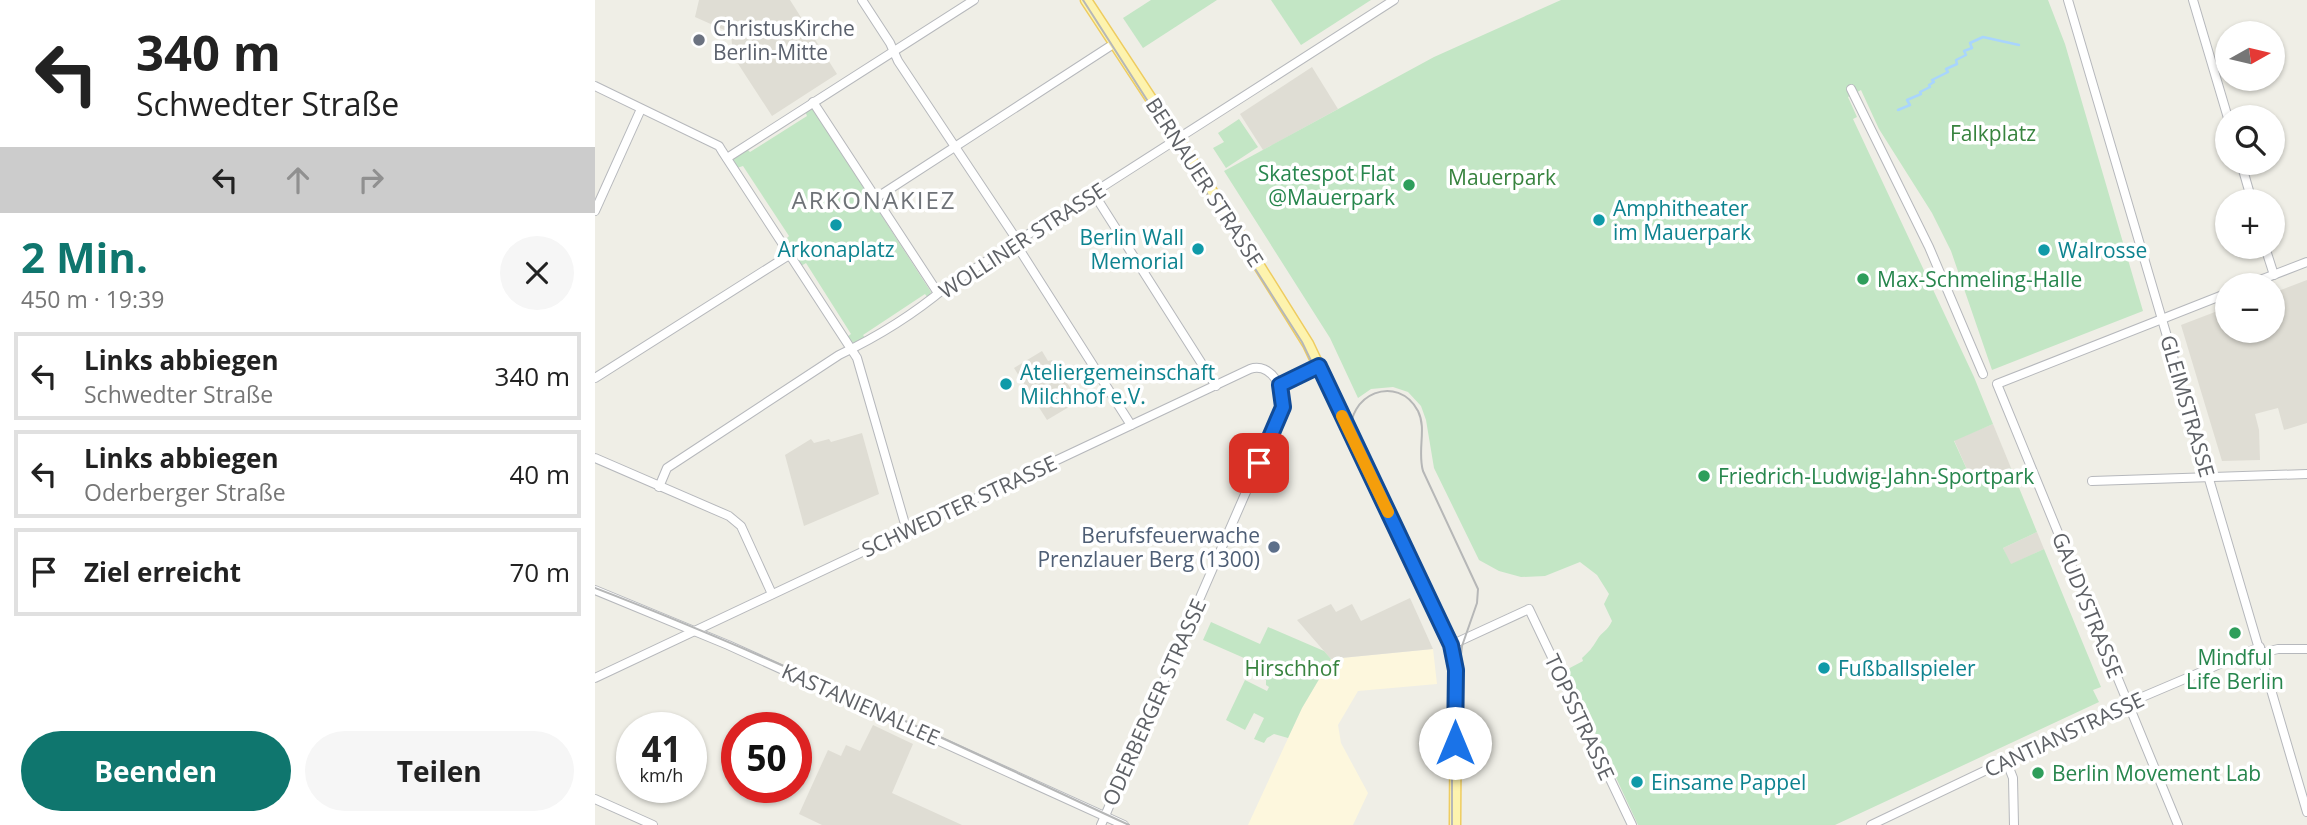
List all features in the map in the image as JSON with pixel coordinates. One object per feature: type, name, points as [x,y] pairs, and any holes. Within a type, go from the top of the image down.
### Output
[{"type":"main road","name":"BERNAUER STRASSE","points":[[1086,0],[1270,282],[1319,366],[1451,645],[1456,670],[1455,825]]},
{"type":"street","points":[[862,0],[1131,425]]},
{"type":"street","name":"WOLLINER STRASSE","points":[[659,487],[667,468],[839,355],[862,345],[1016,242],[1394,0]]},
{"type":"street","name":"GLEIMSTRASSE","points":[[2068,0],[2307,812]]},
{"type":"street","points":[[2193,0],[2224,105]]},
{"type":"street","points":[[727,158],[970,1]]},
{"type":"street","points":[[876,198],[1115,43]]},
{"type":"street","points":[[595,86],[719,146],[857,358],[907,531]]},
{"type":"street","points":[[1851,89],[1929,247],[1983,374]]},
{"type":"street","points":[[813,102],[939,293]]},
{"type":"street","points":[[595,211],[641,108]]},
{"type":"street","points":[[1094,194],[1216,386]]},
{"type":"street","points":[[595,378],[789,255]]},
{"type":"street","points":[[2279,273],[2307,262]]},
{"type":"street","points":[[2162,318],[2215,298]]},
{"type":"street","name":"GAUDYSTRASSE","points":[[2162,318],[1997,384],[2178,825]]},
{"type":"street","points":[[1280,385],[1319,366]]},
{"type":"street","name":"SCHWEDTER STRASSE","points":[[595,678],[1256,368],[1268,371],[1280,385]]},
{"type":"street","name":"ODERBERGER STRASSE","points":[[1101,825],[1283,407],[1280,385]]},
{"type":"street","points":[[595,458],[729,516],[741,526],[772,594]]},
{"type":"street","points":[[2092,481],[2307,474]]},
{"type":"street","name":"KASTANIENALLEE","points":[[595,590],[694,630],[1124,825]]},
{"type":"street","name":"TOPSSTRASSE","points":[[1451,645],[1529,609],[1632,825]]},
{"type":"street","name":"CANTIANSTRASSE","points":[[1871,825],[2129,704],[2260,650],[2307,649]]},
{"type":"street","points":[[2006,760],[2014,778],[2014,825]]},
{"type":"street","points":[[595,799],[653,825]]},
{"type":"shaded area","points":[[699,0],[790,0],[837,74],[772,116],[733,56],[731,33],[695,17]]},
{"type":"shaded area","points":[[1312,67],[1338,109],[1263,150],[1240,114]]},
{"type":"shaded area","points":[[2307,280],[2307,423],[2284,430],[2278,408],[2255,414],[2259,430],[2260,460],[2222,461],[2181,325],[2215,312],[2215,343],[2285,343],[2285,288]]},
{"type":"shaded area","points":[[1042,351],[1048,361],[1052,360],[1079,401],[1047,420],[1014,368]]},
{"type":"shaded area","points":[[1993,424],[2011,468],[1973,483],[1954,440]]},
{"type":"shaded area","points":[[862,433],[879,494],[804,526],[785,455],[811,439],[814,443],[829,439],[831,442]]},
{"type":"shaded area","points":[[2037,532],[2044,549],[2010,565],[2003,548]]},
{"type":"shaded area","points":[[1410,598],[1433,649],[1331,659],[1297,620],[1331,604],[1336,612],[1352,604],[1361,621]]},
{"type":"shaded area","points":[[1433,649],[1437,684],[1358,691],[1338,725],[1341,743],[1368,793],[1353,825],[1248,825],[1302,708],[1331,659]]},
{"type":"shaded area","points":[[873,725],[913,744],[892,793],[962,825],[822,825],[799,814],[804,803],[812,803],[812,785],[828,750],[841,756],[846,745],[860,751]]},
{"type":"green space","points":[[1151,0],[1217,0],[1143,48],[1123,18]]},
{"type":"green space","points":[[1271,0],[1371,0],[1301,45]]},
{"type":"green space","points":[[1561,0],[2048,0],[2065,44],[2143,311],[1992,370],[1951,251],[1932,213],[1879,129],[1861,90],[1848,97],[1857,117],[1853,119],[1974,377],[1993,424],[1954,441],[1973,483],[2011,468],[2037,532],[2003,548],[2011,564],[2044,549],[2101,687],[2093,690],[2099,702],[1835,825],[1638,825],[1566,670],[1583,661],[1582,658],[1612,621],[1604,604],[1609,594],[1597,575],[1580,562],[1545,576],[1521,577],[1499,571],[1479,560],[1434,468],[1421,406],[1408,392],[1393,387],[1371,389],[1358,398],[1330,338],[1224,171],[1434,57]]},
{"type":"green space","name":"Arkonaplatz","points":[[812,108],[931,292],[928,298],[925,294],[863,335],[866,339],[856,345],[847,337],[851,334],[806,263],[801,266],[798,261],[802,257],[792,242],[787,244],[785,240],[789,236],[743,166],[737,168],[733,158],[747,149],[750,152],[807,116],[805,111]]},
{"type":"green space","points":[[1239,119],[1258,147],[1226,168],[1213,148],[1224,142],[1218,133]]},
{"type":"green space","name":"Hirschhof","points":[[1211,622],[1260,644],[1268,627],[1324,651],[1331,659],[1288,738],[1274,734],[1264,743],[1254,739],[1264,718],[1254,713],[1245,730],[1226,720],[1245,680],[1267,691],[1269,687],[1266,680],[1259,676],[1260,665],[1203,640]]},
{"type":"waterway","points":[[1898,110],[1910,105],[1907,100],[1921,94],[1920,92],[1934,82],[1932,80],[1957,64],[1956,60],[1966,55],[1964,51],[1972,48],[1970,43],[1983,37],[2019,45]]},
{"type":"tram line","points":[[1083,0],[1302,342],[1445,639],[1452,670],[1452,825]]},
{"type":"tram line","points":[[1351,438],[1351,422],[1356,409],[1375,393],[1398,393],[1409,399],[1418,411],[1422,425],[1423,471],[1478,589],[1477,603],[1462,646],[1459,674]]},
{"type":"tram line","points":[[595,588],[797,672],[1129,825]]},
{"type":"slow traffic","points":[[1342,416],[1388,512]]},
{"type":"place","name":"ChristusKirche Berlin-Mitte","points":[[699,40]]},
{"type":"place","name":"Skatespot Flat @Mauerpark","points":[[1409,185]]},
{"type":"place","name":"Amphitheater im Mauerpark","points":[[1599,220]]},
{"type":"place","name":"Arkonaplatz","points":[[836,225]]},
{"type":"place","name":"Berlin Wall Memorial","points":[[1198,249]]},
{"type":"place","name":"Walrosse","points":[[2044,250]]},
{"type":"place","name":"Max-Schmeling-Halle","points":[[1863,279]]},
{"type":"place","name":"Ateliergemeinschaft Milchhof e.V.","points":[[1006,384]]},
{"type":"place","name":"Friedrich-Ludwig-Jahn-Sportpark","points":[[1704,476]]},
{"type":"place","name":"Berufsfeuerwache Prenzlauer Berg (1300)","points":[[1274,547]]},
{"type":"place","name":"Mindful Life Berlin","points":[[2235,633]]},
{"type":"place","name":"Fußballspieler","points":[[1824,668]]},
{"type":"place","name":"Berlin Movement Lab","points":[[2038,773]]},
{"type":"place","name":"Einsame Pappel","points":[[1637,782]]},
{"type":"district","name":"ARKONAKIEZ","points":[[874,199]]},
{"type":"route","points":[[1259,463],[1283,407],[1280,385],[1319,366],[1451,645],[1456,670],[1455,743]]},
{"type":"park label","name":"Falkplatz","points":[[1993,133]]},
{"type":"park label","name":"Mauerpark","points":[[1502,177]]}]
